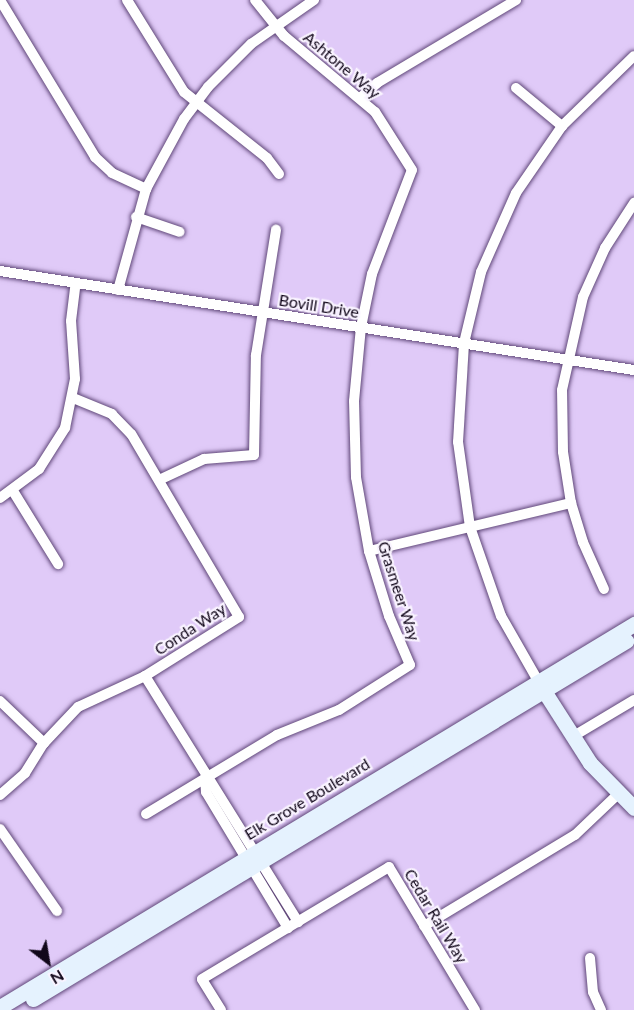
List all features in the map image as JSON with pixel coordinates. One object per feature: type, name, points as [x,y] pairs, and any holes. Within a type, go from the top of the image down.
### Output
[{"type":"main road","name":"Elk Grove Boulevard","points":[[15,1010],[254,860],[541,686],[634,624]]},
{"type":"main road","name":"Elk Grove Boulevard","points":[[541,686],[634,636]]},
{"type":"main road","points":[[541,686],[572,737],[618,794],[634,808]]},
{"type":"main road","name":"Elk Grove Boulevard","points":[[0,1007],[254,860]]},
{"type":"street","points":[[0,0],[95,157],[112,173],[146,189]]},
{"type":"street","points":[[127,0],[175,80],[196,103],[267,158],[279,174]]},
{"type":"street","name":"Ashtone Way","points":[[255,0],[274,26],[360,98],[387,128],[411,170],[380,248],[361,327]]},
{"type":"street","points":[[118,290],[136,218],[146,189],[167,146],[196,103],[226,67],[274,26],[314,0]]},
{"type":"street","points":[[360,98],[377,83],[516,0]]},
{"type":"street","points":[[541,686],[501,616],[470,527],[458,442],[464,343],[482,272],[505,215],[562,126],[634,56]]},
{"type":"street","points":[[516,88],[562,126]]},
{"type":"street","points":[[604,589],[583,542],[571,503],[561,421],[566,359],[595,267],[634,203]]},
{"type":"street","points":[[136,218],[180,232]]},
{"type":"street","points":[[159,480],[204,459],[254,455],[254,383],[262,312],[276,230]]},
{"type":"street","name":"Bovill Drive","points":[[0,271],[634,370]]},
{"type":"street","points":[[0,498],[13,491],[50,455],[65,428],[73,398],[71,321],[76,283]]},
{"type":"street","name":"Grasmeer Way","points":[[205,778],[278,735],[339,710],[410,665],[389,616],[369,552],[354,439],[361,327]]},
{"type":"street","name":"Conda Way","points":[[0,795],[25,772],[44,743],[78,707],[145,676],[239,617],[159,480],[123,424],[101,408],[73,398]]},
{"type":"street","points":[[13,491],[58,564]]},
{"type":"street","points":[[369,552],[571,503]]},
{"type":"street","points":[[145,676],[205,778],[216,785],[288,928]]},
{"type":"street","points":[[572,737],[634,700]]},
{"type":"street","points":[[0,701],[44,743]]},
{"type":"street","points":[[146,814],[205,778]]},
{"type":"street","points":[[424,926],[575,835],[618,794]]},
{"type":"street","points":[[0,829],[57,911]]},
{"type":"street","points":[[220,1010],[202,979],[298,922],[254,860]]},
{"type":"street","name":"Cedar Rail Way","points":[[298,922],[389,867],[470,1008]]},
{"type":"street","points":[[591,958],[593,992],[601,1010]]}]
